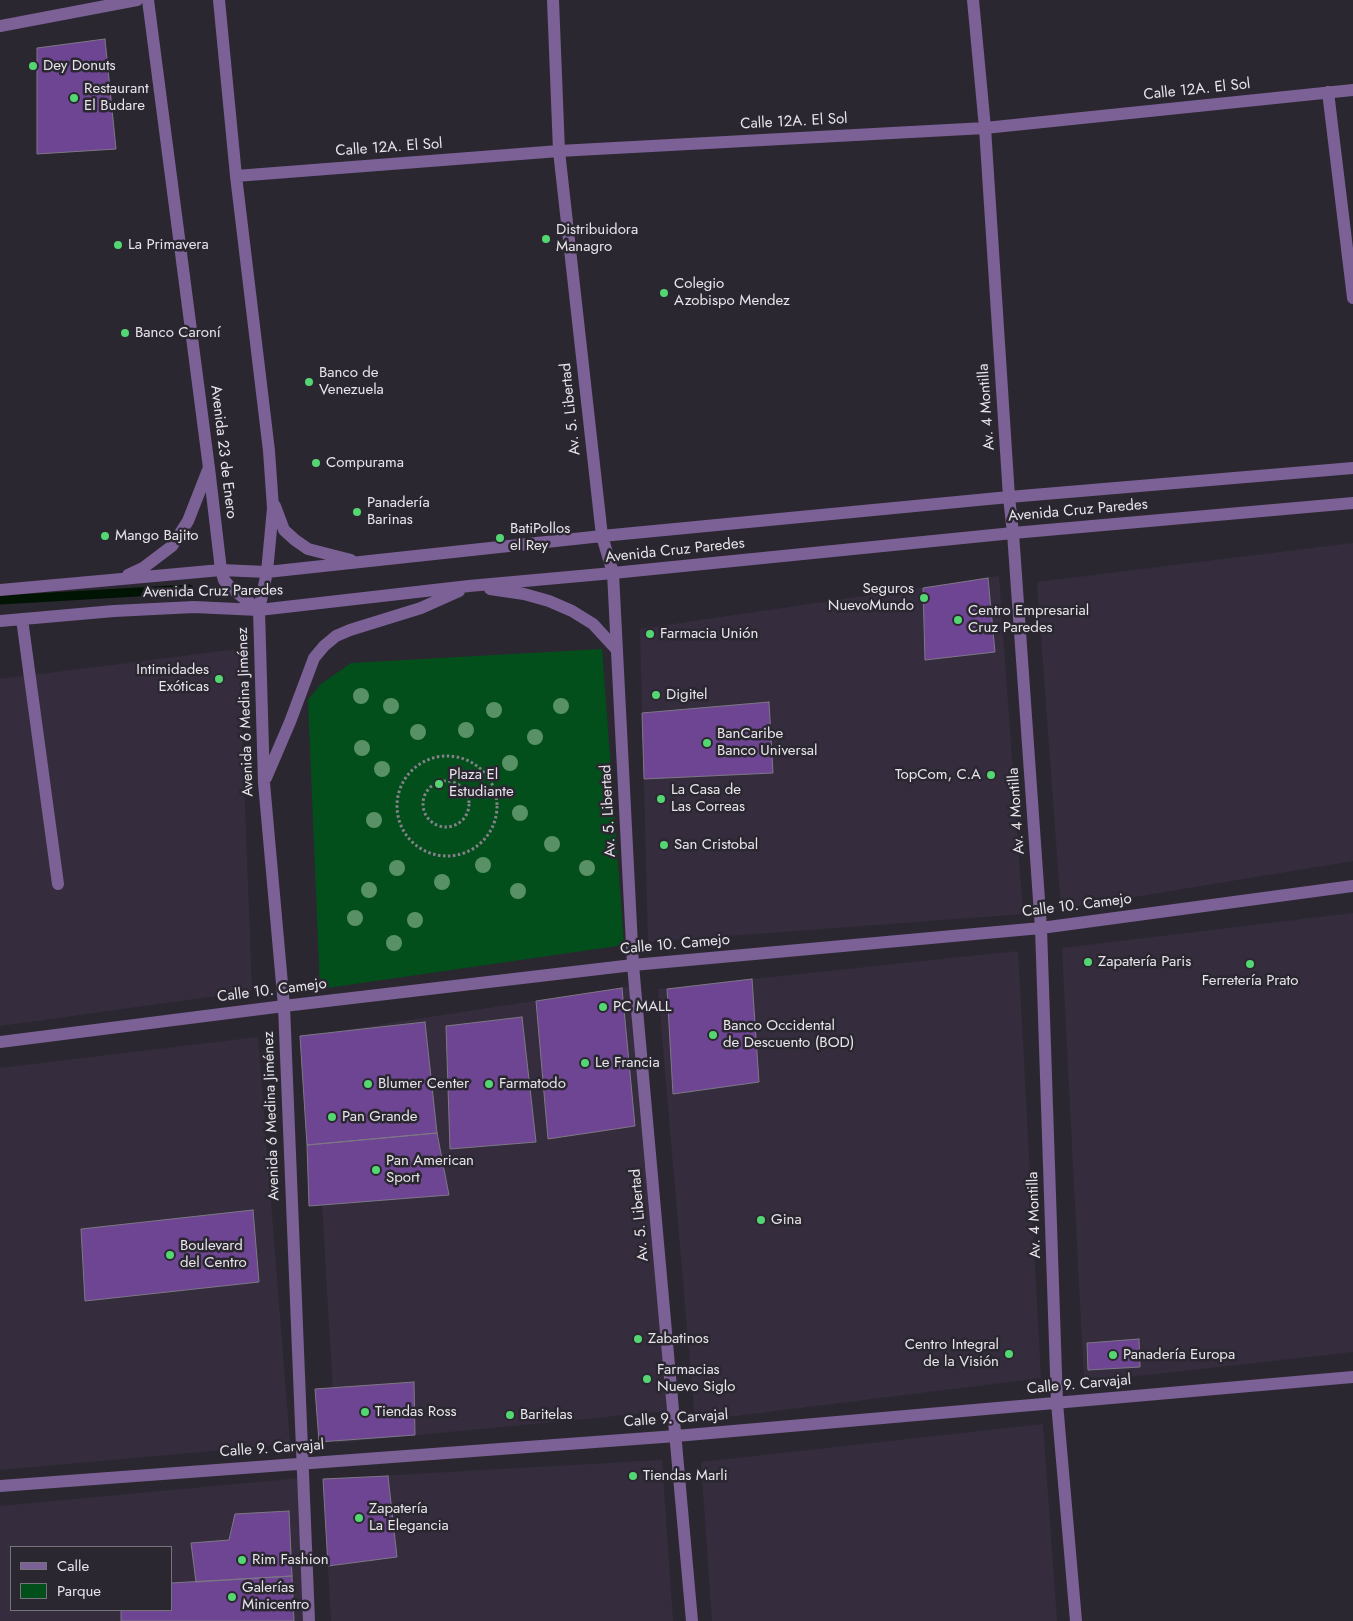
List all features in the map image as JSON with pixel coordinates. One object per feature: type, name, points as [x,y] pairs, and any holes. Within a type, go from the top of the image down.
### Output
[{"type":"street","points":[[0,26],[137,0]]},
{"type":"street","name":"Avenida 23 de Enero","points":[[148,0],[221,570],[224,580],[230,587],[258,610]]},
{"type":"street","points":[[220,0],[236,176],[269,451],[273,508],[267,572],[258,610]]},
{"type":"street","name":"Av. 5. Libertad","points":[[553,0],[559,151],[602,536],[613,573],[633,965],[692,1621]]},
{"type":"street","name":"Av. 4 Montilla","points":[[973,0],[985,128],[1009,497],[1041,928],[1057,1403],[1076,1621]]},
{"type":"street","name":"Calle 12A. El Sol","points":[[236,176],[559,151],[985,128],[1353,90]]},
{"type":"street","points":[[1328,92],[1353,298]]},
{"type":"street","points":[[118,579],[143,568],[172,546],[188,521],[209,468]]},
{"type":"street","name":"Avenida Cruz Paredes","points":[[0,590],[221,570],[267,572],[602,536],[1009,497],[1353,468]]},
{"type":"street","points":[[272,495],[284,530],[295,540],[308,549],[359,562]]},
{"type":"street","name":"Avenida Cruz Paredes","points":[[0,621],[114,611],[194,607],[258,610],[469,586],[1013,533],[1353,504]]},
{"type":"street","points":[[264,783],[314,658],[336,636],[350,630],[421,608],[469,586],[524,594],[549,601],[572,611],[593,624],[617,650]]},
{"type":"street","name":"Avenida 6 Medina Jiménez","points":[[258,610],[264,783],[284,1006],[309,1621]]},
{"type":"street","points":[[22,619],[58,884]]},
{"type":"street","name":"Calle 10. Camejo","points":[[0,1042],[633,965],[1041,928],[1353,886]]},
{"type":"street","name":"Calle 9. Carvajal","points":[[0,1486],[303,1462],[676,1436],[1353,1377]]},
{"type":"path","points":[[440,755],[457,756],[472,761],[485,772],[493,786],[497,803],[495,819],[488,835],[475,847],[460,854],[443,856],[426,852],[412,842],[402,830],[396,814],[396,798],[402,782],[412,769],[425,760],[440,755]]},
{"type":"path","points":[[438,782],[460,784],[469,797],[468,812],[465,819],[452,827],[436,825],[430,821],[423,807],[426,792],[438,782]]},
{"type":"shaded area","points":[[1353,543],[1353,861],[1061,909],[1037,582]]},
{"type":"shaded area","points":[[999,576],[1023,914],[648,942],[640,629]]},
{"type":"shaded area","points":[[239,649],[252,991],[0,1026],[0,679]]},
{"type":"shaded area","points":[[1353,913],[1353,1352],[1084,1382],[1062,948]]},
{"type":"shaded area","points":[[1018,951],[1041,1378],[695,1421],[658,989]]},
{"type":"shaded area","points":[[632,986],[667,1411],[336,1443],[312,1035]]},
{"type":"shaded area","points":[[258,1037],[290,1444],[0,1470],[0,1068]]},
{"type":"shaded area","points":[[1043,1424],[1057,1621],[712,1621],[701,1462]]},
{"type":"shaded area","points":[[662,1460],[673,1621],[331,1621],[323,1479]]},
{"type":"shaded area","points":[[301,1478],[305,1621],[0,1621],[0,1506]]},
{"type":"green space","points":[[602,649],[624,945],[320,989],[308,700],[321,684],[351,663]]},
{"type":"building","name":"Restaurant El Budare","points":[[105,39],[116,149],[37,154],[37,48]]},
{"type":"building","name":"Centro Empresarial Cruz Paredes","points":[[988,578],[995,652],[925,660],[923,588]]},
{"type":"building","name":"BanCaribe Banco Universal","points":[[769,702],[773,773],[644,779],[642,713]]},
{"type":"building","name":"Banco Occidental de Descuento (BOD)","points":[[752,979],[759,1082],[673,1094],[667,989]]},
{"type":"building","name":"Le Francia","points":[[622,988],[635,1126],[548,1139],[536,1001]]},
{"type":"building","name":"Farmatodo","points":[[522,1017],[536,1142],[450,1149],[446,1026]]},
{"type":"building","name":"Blumer Center","points":[[425,1022],[437,1133],[307,1145],[300,1036]]},
{"type":"building","name":"Pan American Sport","points":[[437,1133],[449,1195],[309,1206],[307,1145]]},
{"type":"building","name":"Boulevard del Centro","points":[[253,1210],[259,1282],[85,1301],[81,1229]]},
{"type":"building","name":"Panadería Europa","points":[[1139,1339],[1140,1367],[1088,1370],[1087,1343]]},
{"type":"building","name":"Tiendas Ross","points":[[414,1382],[415,1435],[319,1442],[315,1389]]},
{"type":"building","name":"Zapatería La Elegancia","points":[[388,1476],[397,1557],[328,1566],[323,1479]]},
{"type":"building","name":"Rim Fashion","points":[[289,1511],[292,1576],[196,1582],[191,1543],[229,1540],[235,1514]]},
{"type":"building","name":"Galerías Minicentro","points":[[292,1576],[294,1621],[121,1621],[121,1611],[172,1611],[172,1583]]},
{"type":"waterway","points":[[0,600],[189,589]]},
{"type":"place","name":"Dey Donuts","points":[[33,66]]},
{"type":"place","name":"Restaurant El Budare","points":[[74,98]]},
{"type":"place","name":"Distribuidora Managro","points":[[546,239]]},
{"type":"place","name":"La Primavera","points":[[118,245]]},
{"type":"place","name":"Colegio Azobispo Mendez","points":[[664,293]]},
{"type":"place","name":"Banco Caroní","points":[[125,333]]},
{"type":"place","name":"Banco de Venezuela","points":[[309,382]]},
{"type":"place","name":"Compurama","points":[[316,463]]},
{"type":"place","name":"Panadería Barinas","points":[[357,512]]},
{"type":"place","name":"Mango Bajito","points":[[105,536]]},
{"type":"place","name":"BatiPollos el Rey","points":[[500,538]]},
{"type":"place","name":"Seguros NuevoMundo","points":[[924,598]]},
{"type":"place","name":"Centro Empresarial Cruz Paredes","points":[[958,620]]},
{"type":"place","name":"Farmacia Unión","points":[[650,634]]},
{"type":"place","name":"Intimidades Exóticas","points":[[219,679]]},
{"type":"place","name":"Digitel","points":[[656,695]]},
{"type":"place","name":"BanCaribe Banco Universal","points":[[707,743]]},
{"type":"place","name":"TopCom, C.A","points":[[991,775]]},
{"type":"place","name":"Plaza El Estudiante","points":[[439,784]]},
{"type":"place","name":"La Casa de Las Correas","points":[[661,799]]},
{"type":"place","name":"San Cristobal","points":[[664,845]]},
{"type":"place","name":"Zapatería Paris","points":[[1088,962]]},
{"type":"place","name":"Ferretería Prato","points":[[1250,964]]},
{"type":"place","name":"PC MALL","points":[[603,1007]]},
{"type":"place","name":"Banco Occidental de Descuento (BOD)","points":[[713,1035]]},
{"type":"place","name":"Le Francia","points":[[585,1063]]},
{"type":"place","name":"Blumer Center","points":[[368,1084]]},
{"type":"place","name":"Farmatodo","points":[[489,1084]]},
{"type":"place","name":"Pan Grande","points":[[332,1117]]},
{"type":"place","name":"Pan American Sport","points":[[376,1170]]},
{"type":"place","name":"Gina","points":[[761,1220]]},
{"type":"place","name":"Boulevard del Centro","points":[[170,1255]]},
{"type":"place","name":"Zabatinos","points":[[638,1339]]},
{"type":"place","name":"Centro Integral de la Visión","points":[[1009,1354]]},
{"type":"place","name":"Panadería Europa","points":[[1113,1355]]},
{"type":"place","name":"Farmacias Nuevo Siglo","points":[[647,1379]]},
{"type":"place","name":"Tiendas Ross","points":[[365,1412]]},
{"type":"place","name":"Baritelas","points":[[510,1415]]},
{"type":"place","name":"Tiendas Marli","points":[[633,1476]]},
{"type":"place","name":"Zapatería La Elegancia","points":[[359,1518]]},
{"type":"place","name":"Rim Fashion","points":[[242,1560]]},
{"type":"place","name":"Galerías Minicentro","points":[[232,1597]]}]
